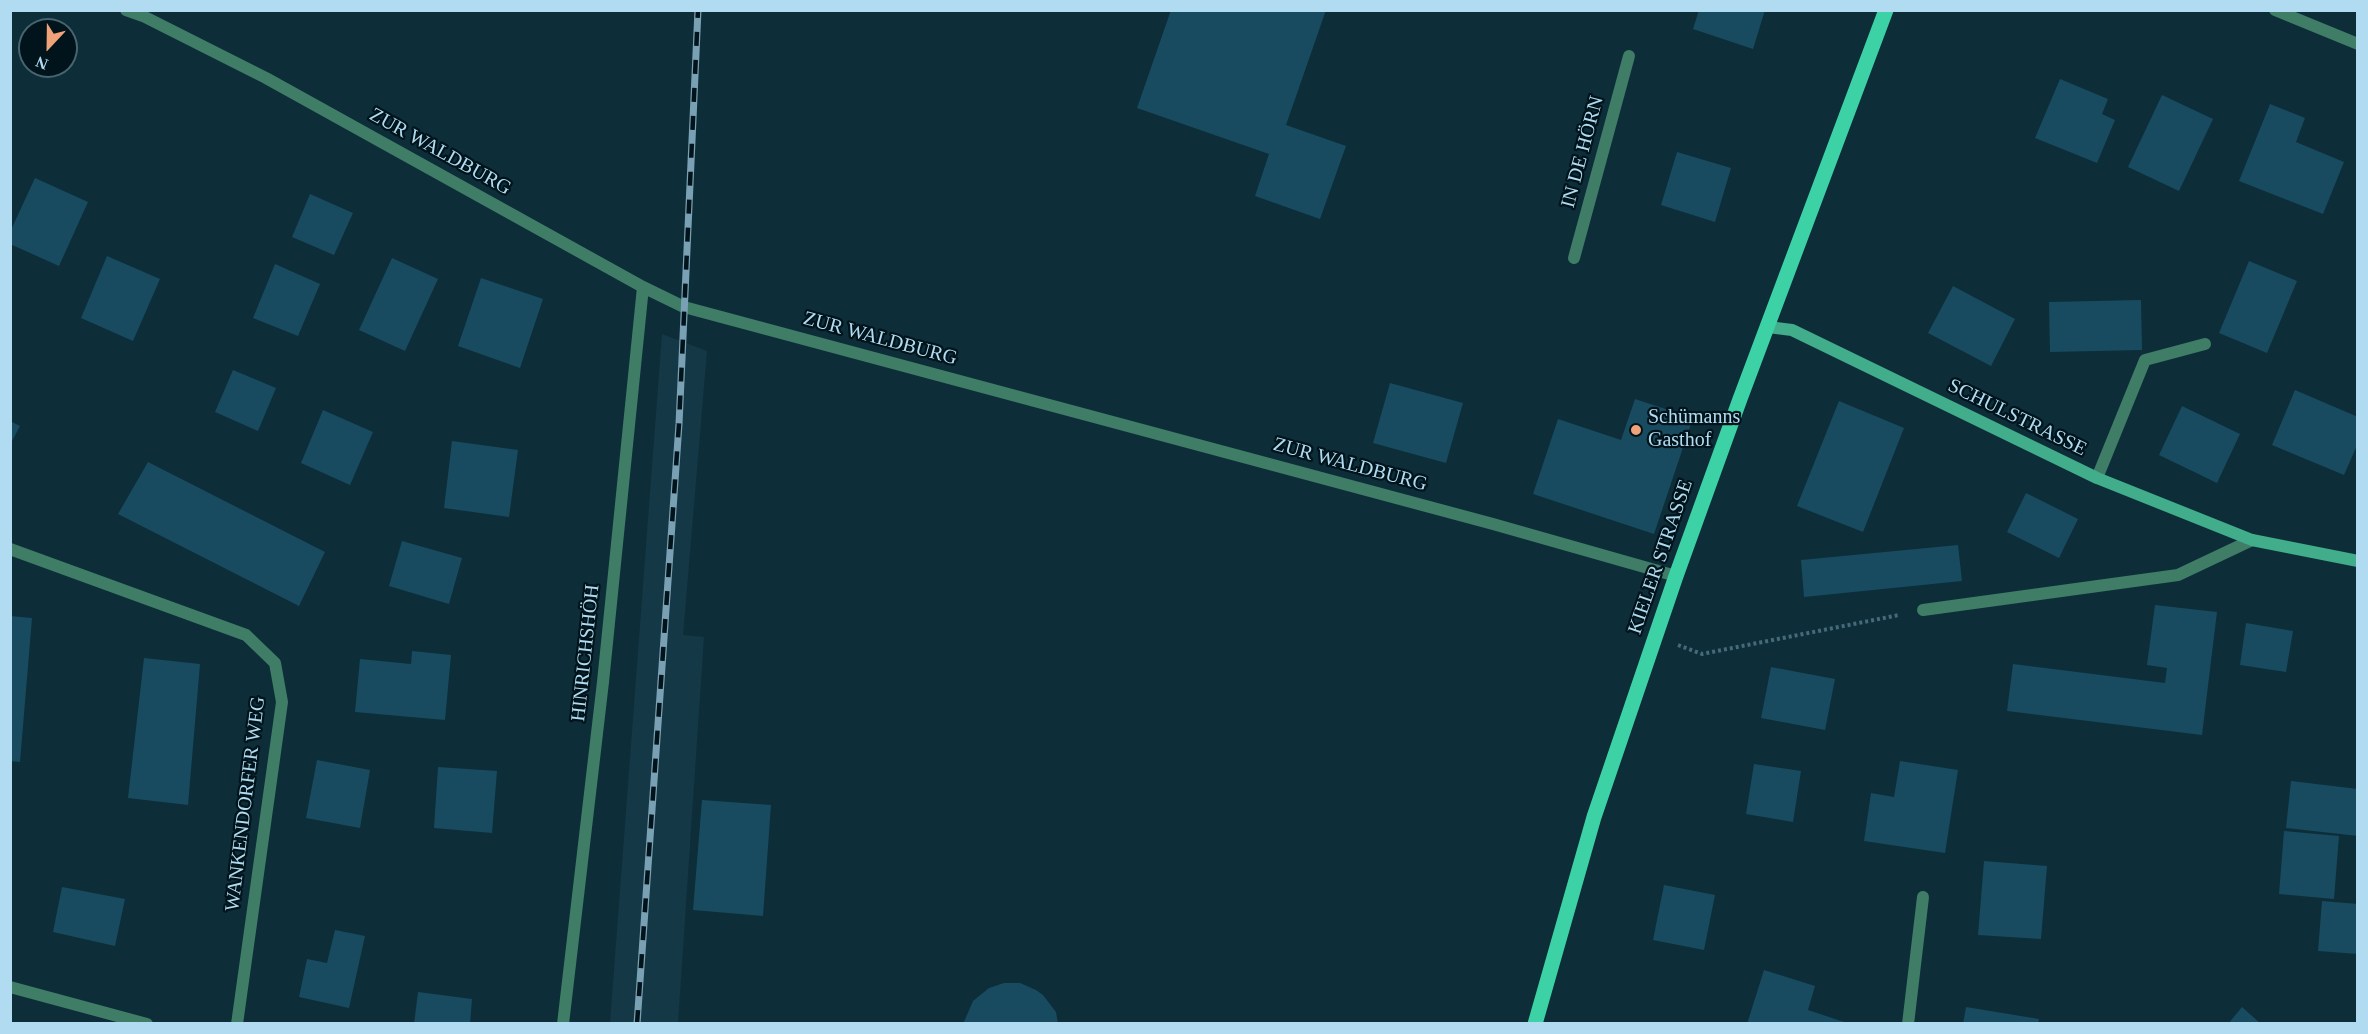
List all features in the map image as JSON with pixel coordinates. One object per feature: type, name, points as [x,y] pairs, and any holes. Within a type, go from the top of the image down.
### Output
[{"type":"main road","name":"KIELER STRASSE","points":[[1535,1023],[1594,817],[1676,576],[1886,10]]},
{"type":"street","name":"ZUR WALDBURG","points":[[126,10],[143,13],[266,78],[643,287],[684,307],[1493,524],[1676,576]]},
{"type":"street","points":[[2275,10],[2358,44]]},
{"type":"street","name":"IN DE HÖRN","points":[[1574,258],[1629,56]]},
{"type":"street","name":"HINRICHSHÖH","points":[[563,1023],[603,682],[643,287]]},
{"type":"street","name":"SCHULSTRASSE","points":[[1768,327],[1792,330],[2097,478],[2252,540],[2358,561]]},
{"type":"street","points":[[2097,478],[2145,360],[2205,344]]},
{"type":"street","points":[[1923,610],[2178,575],[2252,540]]},
{"type":"street","name":"WANKENDORFER WEG","points":[[10,549],[246,635],[275,663],[282,702],[237,1023]]},
{"type":"street","points":[[1908,1023],[1923,897]]},
{"type":"street","points":[[10,987],[147,1023]]},
{"type":"path","points":[[1655,638],[1702,654],[1923,610]]},
{"type":"shaded area","points":[[662,334],[707,351],[683,635],[704,637],[678,1023],[610,1023]]},
{"type":"building","points":[[1171,10],[1326,10],[1286,125],[1346,146],[1320,219],[1255,196],[1269,154],[1137,108]]},
{"type":"building","points":[[1699,10],[1765,10],[1753,49],[1693,29]]},
{"type":"building","points":[[2060,79],[2108,99],[2102,114],[2115,120],[2097,163],[2035,138]]},
{"type":"building","points":[[2162,95],[2213,119],[2179,191],[2128,167]]},
{"type":"building","points":[[2270,104],[2305,118],[2296,142],[2344,162],[2323,214],[2239,181]]},
{"type":"building","points":[[1677,152],[1731,168],[1715,222],[1661,205]]},
{"type":"building","points":[[35,178],[88,202],[59,266],[10,244],[10,232]]},
{"type":"building","points":[[310,194],[353,213],[334,255],[292,237]]},
{"type":"building","points":[[107,256],[160,279],[133,341],[81,318]]},
{"type":"building","points":[[392,258],[438,279],[405,351],[359,330]]},
{"type":"building","points":[[2249,261],[2297,281],[2267,353],[2219,333]]},
{"type":"building","points":[[275,264],[320,284],[298,336],[253,318]]},
{"type":"building","points":[[481,278],[543,299],[520,368],[458,346]]},
{"type":"building","points":[[1953,286],[2015,319],[1991,366],[1928,333]]},
{"type":"building","points":[[2141,300],[2142,350],[2050,352],[2049,302]]},
{"type":"building","points":[[233,370],[276,388],[258,431],[215,412]]},
{"type":"building","points":[[1390,383],[1463,403],[1446,463],[1373,443]]},
{"type":"building","points":[[2295,390],[2358,417],[2358,443],[2344,475],[2272,445]]},
{"type":"building","points":[[1635,399],[1693,418],[1654,534],[1533,494],[1558,419],[1621,440]]},
{"type":"building","points":[[1839,401],[1904,428],[1863,532],[1797,506]]},
{"type":"building","points":[[2182,406],[2240,434],[2217,483],[2159,455]]},
{"type":"building","points":[[323,410],[373,432],[350,485],[301,463]]},
{"type":"building","points":[[10,421],[20,426],[10,445]]},
{"type":"building","points":[[452,441],[518,450],[509,517],[444,508]]},
{"type":"building","points":[[148,462],[325,552],[299,606],[118,514]]},
{"type":"building","points":[[2026,493],[2078,519],[2059,558],[2007,532]]},
{"type":"building","points":[[402,541],[462,558],[449,604],[389,586]]},
{"type":"building","points":[[1958,545],[1962,581],[1804,597],[1801,560]]},
{"type":"building","points":[[2155,605],[2217,612],[2202,735],[2007,711],[2013,664],[2165,683],[2167,668],[2147,665]]},
{"type":"building","points":[[10,616],[32,618],[20,762],[10,761]]},
{"type":"building","points":[[2246,623],[2293,631],[2286,672],[2240,665]]},
{"type":"building","points":[[412,651],[451,655],[445,720],[355,712],[360,659],[411,664]]},
{"type":"building","points":[[144,658],[200,664],[188,805],[128,798]]},
{"type":"building","points":[[1771,667],[1835,679],[1825,730],[1761,718]]},
{"type":"building","points":[[317,760],[370,770],[360,828],[306,818]]},
{"type":"building","points":[[1900,761],[1958,770],[1945,853],[1864,841],[1871,793],[1894,797]]},
{"type":"building","points":[[1754,764],[1801,771],[1793,822],[1746,814]]},
{"type":"building","points":[[438,767],[497,771],[492,833],[434,828]]},
{"type":"building","points":[[2291,781],[2358,789],[2358,836],[2286,828]]},
{"type":"building","points":[[702,800],[771,805],[763,916],[693,910]]},
{"type":"building","points":[[2284,831],[2339,836],[2334,899],[2279,894]]},
{"type":"building","points":[[1984,861],[2047,866],[2041,939],[1978,935]]},
{"type":"building","points":[[1664,885],[1715,895],[1704,950],[1653,940]]},
{"type":"building","points":[[62,887],[125,899],[115,946],[53,932]]},
{"type":"building","points":[[2322,901],[2358,904],[2358,954],[2318,951]]},
{"type":"building","points":[[335,930],[365,936],[349,1008],[299,997],[307,959],[327,963]]},
{"type":"building","points":[[1764,970],[1815,986],[1808,1010],[1850,1024],[1747,1024]]},
{"type":"building","points":[[1004,983],[1020,983],[1043,995],[1056,1012],[1058,1024],[963,1024],[973,1001],[989,988]]},
{"type":"building","points":[[418,992],[472,999],[470,1024],[414,1024]]},
{"type":"building","points":[[1966,1007],[2039,1019],[2038,1024],[1963,1024]]},
{"type":"building","points":[[2242,1007],[2261,1024],[2228,1024]]},
{"type":"railway","points":[[637,1024],[679,424],[698,10]]},
{"type":"place","name":"Schümanns Gasthof","points":[[1636,430]]}]
